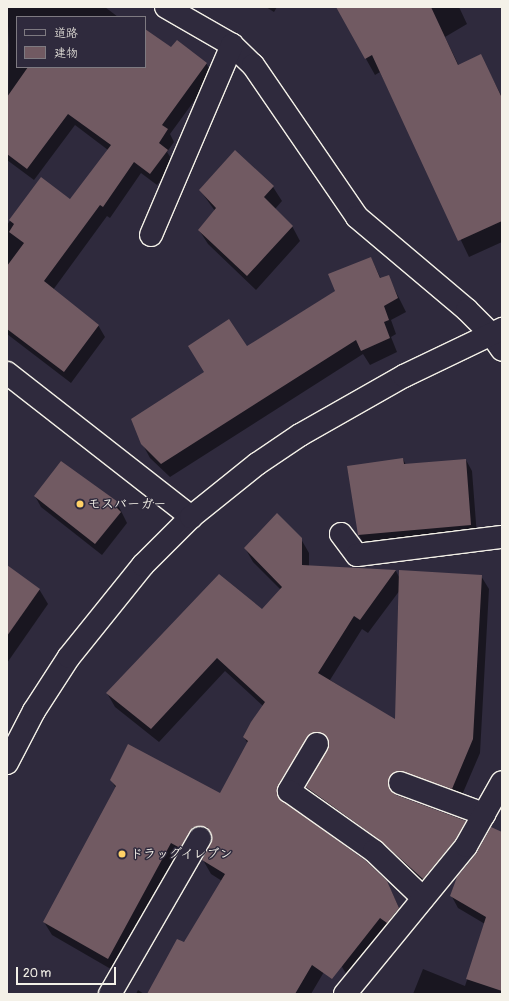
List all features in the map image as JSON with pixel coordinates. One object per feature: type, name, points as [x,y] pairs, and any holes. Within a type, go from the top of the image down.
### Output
[{"type":"street","points":[[7,763],[34,712],[70,657],[106,609],[142,565],[191,517],[257,464],[300,435],[411,372],[498,338],[357,217],[253,65],[232,45],[166,7]]},
{"type":"street","points":[[151,235],[232,45]]},
{"type":"street","points":[[7,373],[191,517]]},
{"type":"street","points":[[341,534],[357,555],[502,537]]},
{"type":"street","points":[[317,744],[289,791],[374,851],[423,898]]},
{"type":"street","points":[[345,994],[466,846],[502,782]]},
{"type":"street","points":[[400,783],[484,814]]},
{"type":"street","points":[[110,994],[200,838]]},
{"type":"building","points":[[336,7],[431,7],[458,65],[481,54],[502,98],[502,221],[458,241],[372,55],[365,59]]},
{"type":"building","points":[[146,30],[171,47],[177,40],[207,63],[162,125],[168,129],[159,143],[168,150],[150,174],[134,162],[103,207],[100,205],[44,281],[99,325],[64,372],[7,329],[7,266],[24,243],[9,232],[14,224],[9,220],[41,177],[70,199],[111,145],[68,114],[27,169],[7,154],[7,97],[27,68],[146,68]]},
{"type":"building","points":[[235,150],[274,186],[264,197],[293,226],[247,276],[198,230],[216,208],[199,190]]},
{"type":"building","points":[[371,257],[380,278],[389,275],[398,298],[384,306],[389,320],[384,322],[390,338],[361,351],[356,340],[161,464],[141,444],[131,419],[204,372],[188,346],[229,319],[247,346],[335,291],[328,274]]},
{"type":"building","points":[[403,458],[404,464],[466,459],[471,525],[358,535],[347,466]]},
{"type":"building","name":"モスバーガー","points":[[61,461],[118,502],[115,506],[121,512],[95,544],[34,496]]},
{"type":"building","points":[[277,513],[302,538],[302,565],[396,570],[360,620],[354,616],[318,673],[395,719],[399,570],[482,575],[473,739],[452,789],[398,771],[392,774],[388,785],[396,795],[466,821],[456,839],[423,879],[381,841],[306,787],[329,745],[324,734],[311,733],[278,785],[278,797],[366,861],[387,881],[399,908],[387,923],[380,918],[332,979],[312,965],[295,994],[147,994],[177,939],[184,942],[225,874],[202,860],[212,838],[207,827],[193,827],[180,848],[171,843],[108,959],[43,922],[116,786],[110,780],[128,744],[220,793],[248,741],[243,737],[251,722],[265,702],[217,658],[151,729],[106,693],[219,574],[262,609],[282,587],[244,548]]},
{"type":"building","points":[[7,565],[40,589],[7,636]]},
{"type":"building","points":[[491,827],[502,832],[502,991],[466,979],[486,917],[450,896],[457,877],[476,854]]},
{"type":"place","name":"モスバーガー","points":[[80,504]]},
{"type":"place","name":"ドラッグイレブン","points":[[122,854]]}]
